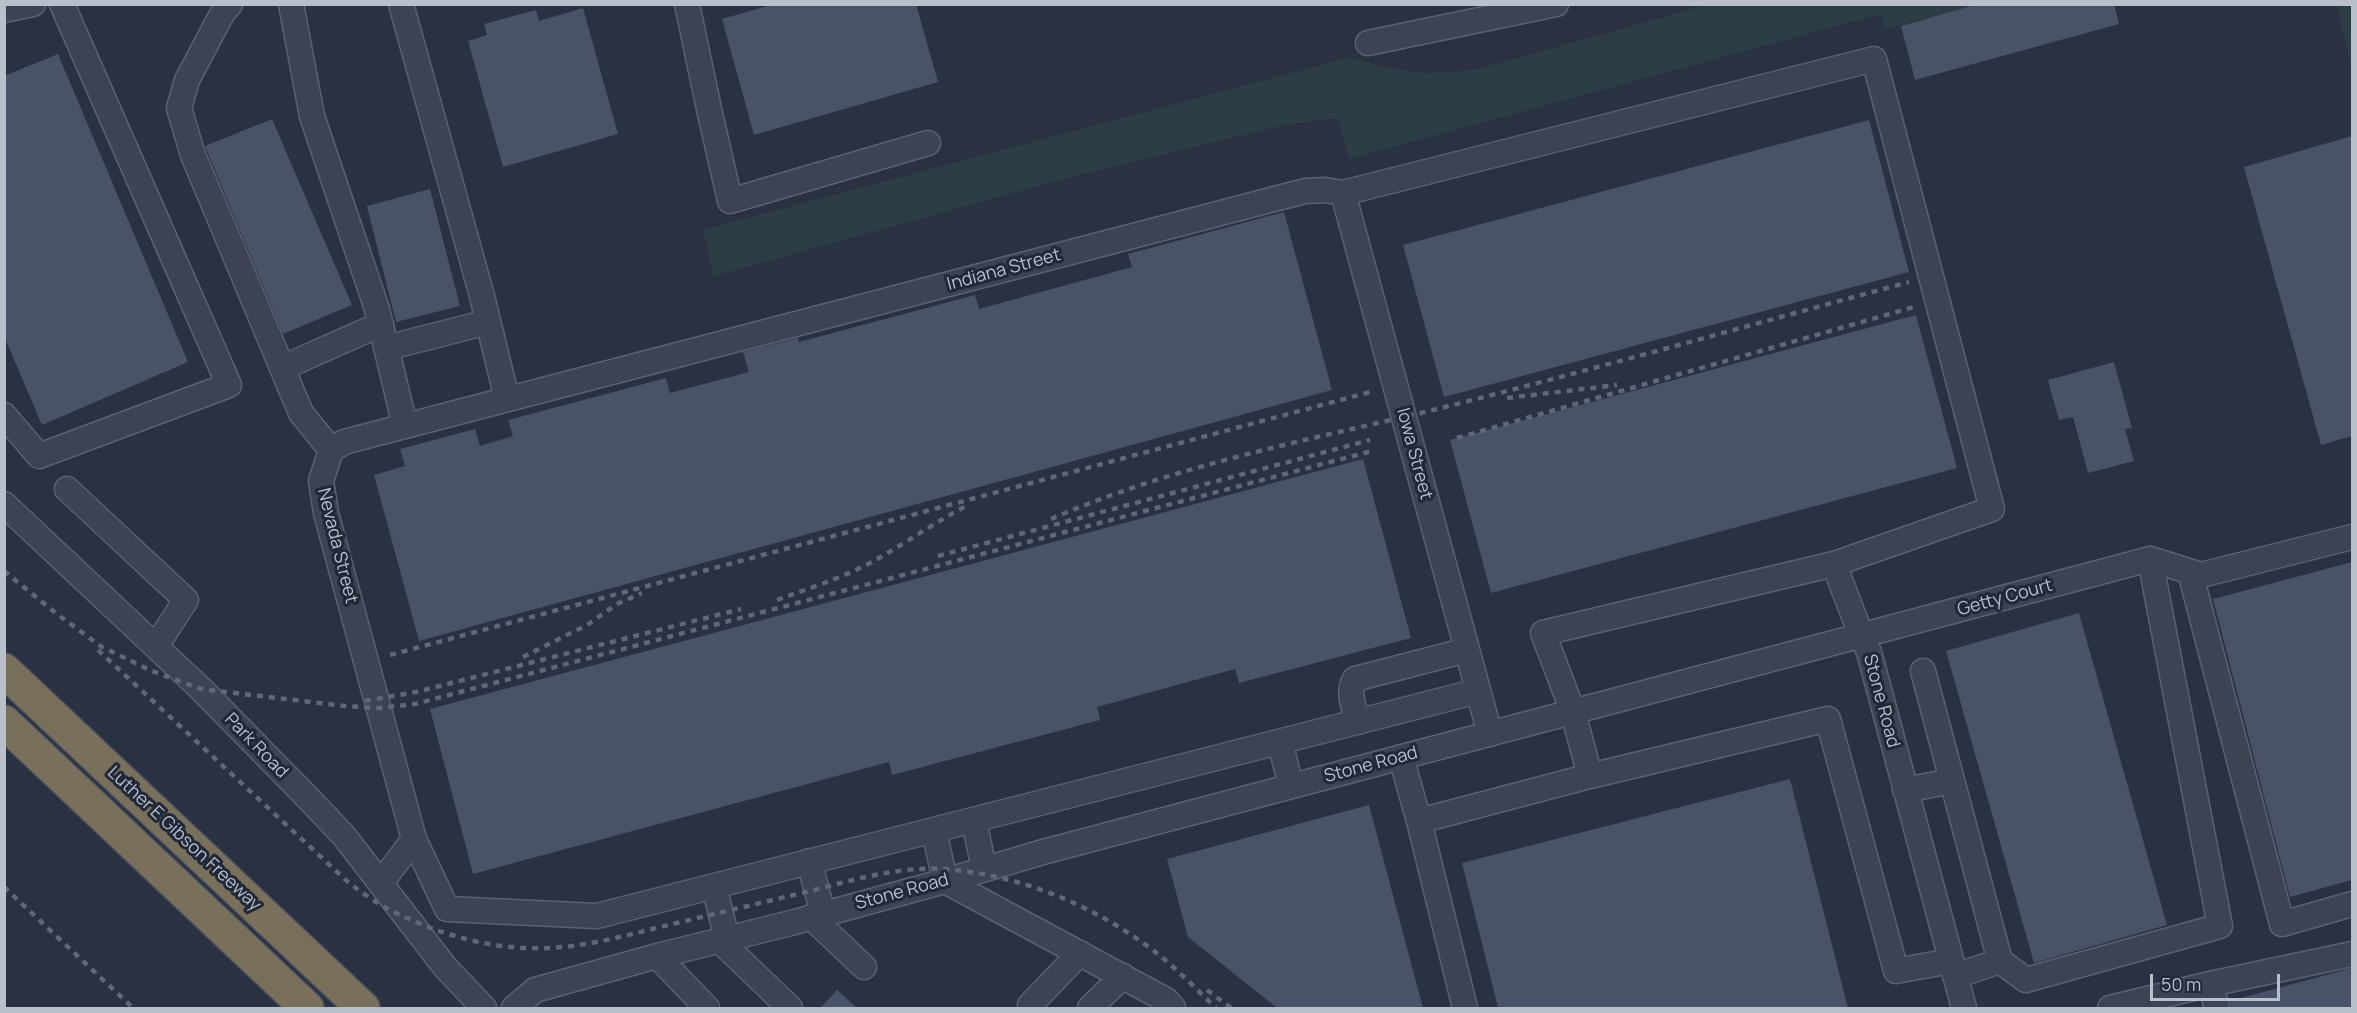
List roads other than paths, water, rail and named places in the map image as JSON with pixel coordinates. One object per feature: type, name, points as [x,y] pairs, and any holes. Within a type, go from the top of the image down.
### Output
[{"type":"highway","name":"Luther E Gibson Freeway","points":[[4,670],[363,1008]]},
{"type":"highway","name":"Luther E Gibson Freeway","points":[[4,722],[307,1008]]},
{"type":"street","points":[[4,10],[33,4]]},
{"type":"street","points":[[4,415],[39,456],[229,385],[62,4]]},
{"type":"street","points":[[230,4],[222,14],[187,80],[179,108],[193,155],[301,413],[331,450],[344,442],[507,399],[401,4]]},
{"type":"street","points":[[291,4],[312,116],[381,324],[405,426]]},
{"type":"street","points":[[687,4],[730,201],[928,143]]},
{"type":"street","points":[[1368,42],[1556,4]]},
{"type":"street","name":"Indiana Street","points":[[507,399],[1305,191],[1334,191],[1874,58],[1992,509],[1834,564]]},
{"type":"street","name":"Iowa Street","points":[[1334,191],[1490,734]]},
{"type":"street","points":[[387,348],[488,322]]},
{"type":"street","points":[[282,368],[381,324]]},
{"type":"street","name":"Nevada Street","points":[[331,450],[321,481],[326,513],[414,839],[447,909],[597,915],[714,886]]},
{"type":"street","points":[[67,489],[186,600],[156,646]]},
{"type":"street","name":"Park Road","points":[[4,504],[156,646],[315,805],[344,836],[445,967],[484,1008]]},
{"type":"street","points":[[1923,671],[2000,961],[2026,980],[2220,926],[2150,559],[2201,575],[2352,537]]},
{"type":"street","name":"Getty Court","points":[[1861,635],[2150,559]]},
{"type":"street","points":[[1590,776],[1573,712],[1543,633],[1834,564],[1861,635]]},
{"type":"street","points":[[2190,572],[2282,924],[2352,904]]},
{"type":"street","name":"Stone Road","points":[[514,1008],[535,990],[657,956],[817,916],[1291,786],[1861,635],[1869,652],[1964,1008]]},
{"type":"street","points":[[1358,722],[1350,693],[1355,680],[1467,650]]},
{"type":"street","points":[[790,1008],[723,940],[714,886],[1478,691]]},
{"type":"street","points":[[1419,821],[1590,776],[1828,718],[1896,971],[1953,968],[2000,961]]},
{"type":"street","points":[[1280,742],[1291,786]]},
{"type":"street","points":[[1401,757],[1465,1008]]},
{"type":"street","points":[[1905,790],[1952,781]]},
{"type":"street","points":[[974,820],[984,869]]},
{"type":"street","points":[[934,830],[945,881],[1123,976],[1166,1006]]},
{"type":"street","points":[[381,883],[414,839]]},
{"type":"street","points":[[809,861],[817,916],[864,967]]},
{"type":"street","points":[[1030,1005],[1080,953]]},
{"type":"street","points":[[2110,1008],[2352,954]]},
{"type":"street","points":[[657,956],[667,969],[707,1008]]},
{"type":"street","points":[[1090,1008],[1123,976]]},
{"type":"street","points":[[2210,984],[2217,1008]]},
{"type":"railway","points":[[1051,519],[1097,500],[1191,469],[1493,395],[1909,282]]},
{"type":"railway","points":[[1457,438],[1914,307]]},
{"type":"railway","points":[[1507,398],[1617,385]]},
{"type":"railway","points":[[390,655],[1374,391]]},
{"type":"railway","points":[[938,556],[1370,440]]},
{"type":"railway","points":[[4,571],[102,647],[152,671],[201,689],[379,708],[415,704],[1372,451]]},
{"type":"railway","points":[[777,600],[868,564],[968,505]]},
{"type":"railway","points":[[523,657],[587,625],[617,604],[642,593]]},
{"type":"railway","points":[[365,701],[416,692],[741,609]]},
{"type":"railway","points":[[98,650],[349,883],[386,908],[410,920],[449,934],[509,947],[550,948],[577,945],[617,938],[874,875],[909,870],[944,869],[1002,878],[1030,886],[1084,908],[1109,921],[1158,954],[1216,1008]]},
{"type":"railway","points":[[4,887],[133,1008]]},
{"type":"railway","points":[[1207,990],[1231,1008]]}]
